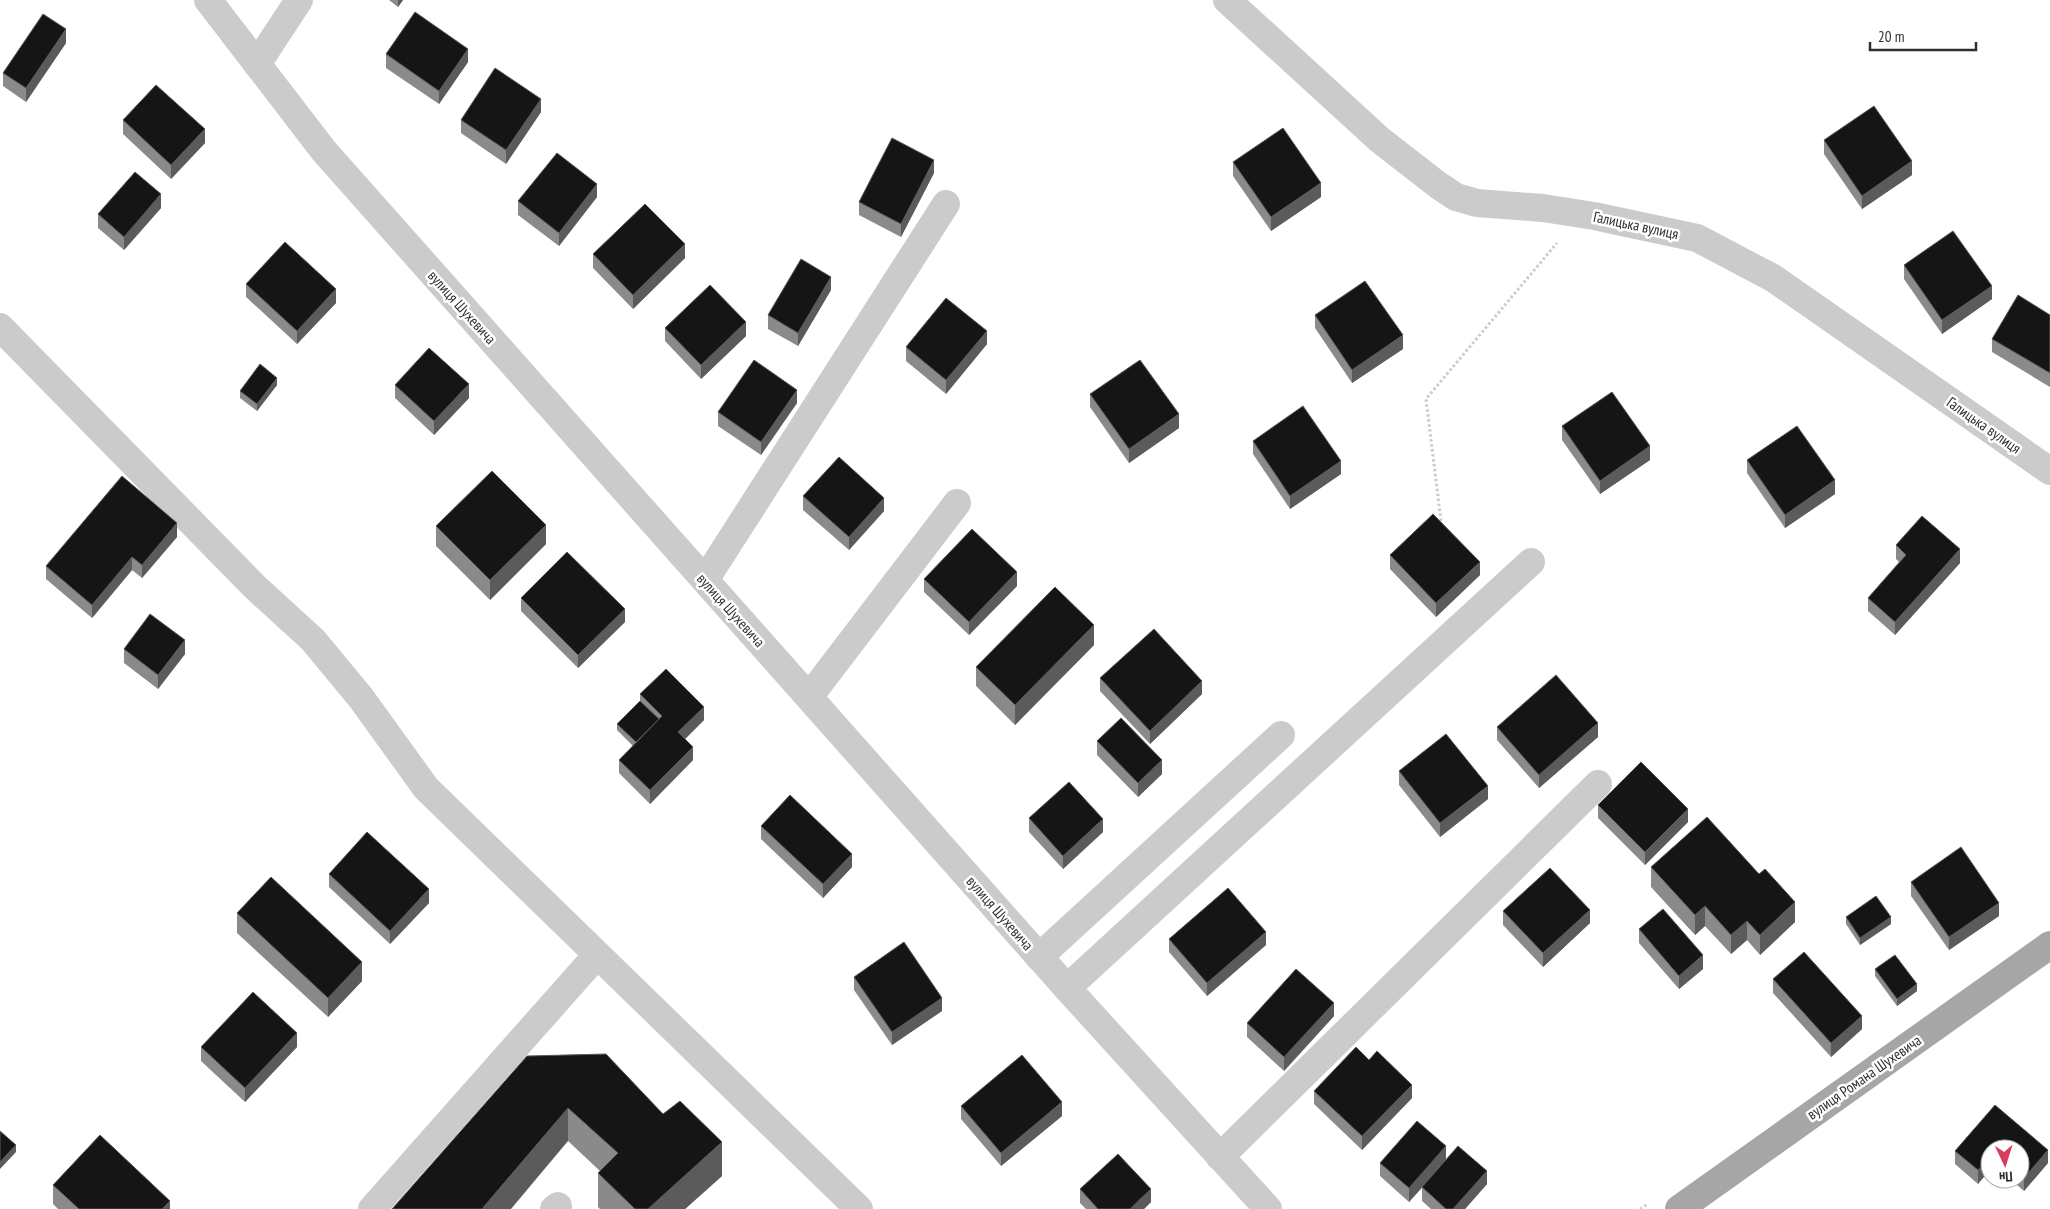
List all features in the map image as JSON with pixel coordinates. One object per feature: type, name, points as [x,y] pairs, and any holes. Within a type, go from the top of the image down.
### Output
[{"type":"main road","name":"вулиця Романа Шухевича","points":[[1679,1209],[2050,945]]},
{"type":"street","name":"вулиця Шухевича","points":[[208,0],[324,152],[1067,988],[1268,1209]]},
{"type":"street","points":[[257,64],[300,0]]},
{"type":"street","name":"Галицька вулиця","points":[[1227,0],[1380,140],[1438,186],[1456,197],[1477,203],[1582,214],[1697,238],[1773,278],[2050,470]]},
{"type":"street","points":[[705,580],[946,204]]},
{"type":"street","points":[[0,327],[255,587],[313,640],[361,698],[426,788],[859,1209]]},
{"type":"street","points":[[809,697],[957,503]]},
{"type":"street","points":[[1067,988],[1531,562]]},
{"type":"street","points":[[1039,956],[1281,736]]},
{"type":"street","points":[[1220,1157],[1598,784]]},
{"type":"street","points":[[372,1209],[597,955]]},
{"type":"path","points":[[1441,521],[1426,399],[1582,214]]},
{"type":"building","points":[[415,12],[468,49],[439,91],[386,54]]},
{"type":"building","points":[[43,14],[66,29],[26,88],[3,73]]},
{"type":"building","points":[[495,68],[541,99],[506,150],[461,120]]},
{"type":"building","points":[[156,85],[205,129],[171,165],[123,120]]},
{"type":"building","points":[[1874,106],[1912,161],[1862,196],[1824,140]]},
{"type":"building","points":[[1283,128],[1321,183],[1271,217],[1233,162]]},
{"type":"building","points":[[892,138],[934,160],[901,224],[859,202]]},
{"type":"building","points":[[557,153],[597,184],[559,233],[518,201]]},
{"type":"building","points":[[135,172],[161,194],[124,237],[98,214]]},
{"type":"building","points":[[645,204],[685,244],[633,295],[593,254]]},
{"type":"building","points":[[1953,231],[1992,286],[1942,320],[1904,265]]},
{"type":"building","points":[[285,242],[336,289],[297,331],[246,284]]},
{"type":"building","points":[[801,259],[831,277],[798,333],[768,315]]},
{"type":"building","points":[[1365,281],[1403,335],[1352,370],[1315,315]]},
{"type":"building","points":[[710,285],[746,322],[701,365],[665,328]]},
{"type":"building","points":[[2018,295],[2050,315],[2050,373],[1992,339]]},
{"type":"building","points":[[946,298],[987,331],[946,380],[906,347]]},
{"type":"building","points":[[429,348],[469,384],[434,421],[395,385]]},
{"type":"building","points":[[754,360],[797,390],[761,442],[718,412]]},
{"type":"building","points":[[1140,360],[1179,414],[1129,449],[1090,394]]},
{"type":"building","points":[[260,364],[277,378],[257,404],[240,391]]},
{"type":"building","points":[[1612,392],[1650,446],[1600,481],[1562,426]]},
{"type":"building","points":[[1303,406],[1341,461],[1290,496],[1253,441]]},
{"type":"building","points":[[1797,426],[1835,480],[1785,515],[1747,460]]},
{"type":"building","points":[[839,457],[884,498],[849,537],[803,496]]},
{"type":"building","points":[[492,471],[546,525],[490,580],[436,526]]},
{"type":"building","points":[[122,476],[177,523],[142,565],[132,557],[92,605],[46,566]]},
{"type":"building","points":[[1433,514],[1480,562],[1436,603],[1390,555]]},
{"type":"building","points":[[1922,516],[1960,549],[1895,622],[1868,598],[1906,555],[1896,545]]},
{"type":"building","points":[[972,529],[1017,572],[969,622],[924,579]]},
{"type":"building","points":[[567,552],[625,609],[578,655],[521,598]]},
{"type":"building","points":[[1055,587],[1094,625],[1015,705],[976,667]]},
{"type":"building","points":[[150,614],[185,640],[158,675],[124,649]]},
{"type":"building","points":[[1154,629],[1202,681],[1150,731],[1100,678]]},
{"type":"building","points":[[666,669],[704,707],[678,732],[693,747],[650,790],[619,760],[662,716],[640,694]]},
{"type":"building","points":[[1556,675],[1598,723],[1539,775],[1497,727]]},
{"type":"building","points":[[640,701],[659,719],[636,742],[617,724]]},
{"type":"building","points":[[1121,718],[1162,760],[1138,783],[1097,741]]},
{"type":"building","points":[[1446,734],[1488,786],[1440,823],[1399,771]]},
{"type":"building","points":[[1641,762],[1688,809],[1645,852],[1598,805]]},
{"type":"building","points":[[1069,782],[1103,819],[1063,856],[1029,818]]},
{"type":"building","points":[[790,795],[852,854],[823,884],[761,826]]},
{"type":"building","points":[[1707,817],[1759,874],[1765,869],[1795,902],[1760,935],[1747,921],[1731,935],[1705,906],[1695,915],[1651,867]]},
{"type":"building","points":[[367,832],[429,889],[390,931],[329,874]]},
{"type":"building","points":[[1961,847],[1999,903],[1949,937],[1911,882]]},
{"type":"building","points":[[1550,868],[1590,910],[1543,953],[1503,911]]},
{"type":"building","points":[[271,877],[362,962],[328,998],[237,913]]},
{"type":"building","points":[[1228,888],[1266,932],[1207,983],[1169,939]]},
{"type":"building","points":[[1876,896],[1891,917],[1860,938],[1846,917]]},
{"type":"building","points":[[1663,909],[1703,955],[1679,976],[1639,929]]},
{"type":"building","points":[[904,942],[942,998],[892,1032],[854,977]]},
{"type":"building","points":[[1804,952],[1862,1016],[1831,1043],[1773,979]]},
{"type":"building","points":[[1895,955],[1917,984],[1897,999],[1875,969]]},
{"type":"building","points":[[1296,969],[1334,1003],[1284,1057],[1247,1023]]},
{"type":"building","points":[[253,992],[297,1033],[245,1088],[201,1047]]},
{"type":"building","points":[[1356,1047],[1369,1060],[1377,1051],[1412,1085],[1362,1136],[1314,1091]]},
{"type":"building","points":[[606,1054],[663,1114],[680,1101],[722,1142],[648,1209],[635,1209],[598,1173],[618,1153],[568,1108],[482,1209],[392,1209],[527,1056]]},
{"type":"building","points":[[1022,1055],[1062,1102],[1001,1153],[961,1106]]},
{"type":"building","points":[[1995,1105],[2048,1150],[2030,1171],[2030,1139],[1980,1139],[1980,1168],[1978,1170],[1955,1151]]},
{"type":"building","points":[[1417,1121],[1446,1146],[1409,1188],[1380,1163]]},
{"type":"building","points":[[0,1131],[16,1145],[0,1162]]},
{"type":"building","points":[[100,1135],[170,1201],[162,1209],[79,1209],[53,1185]]},
{"type":"building","points":[[1458,1146],[1487,1171],[1453,1209],[1446,1209],[1422,1187]]},
{"type":"building","points":[[1118,1154],[1151,1189],[1130,1209],[1098,1209],[1080,1189]]}]
